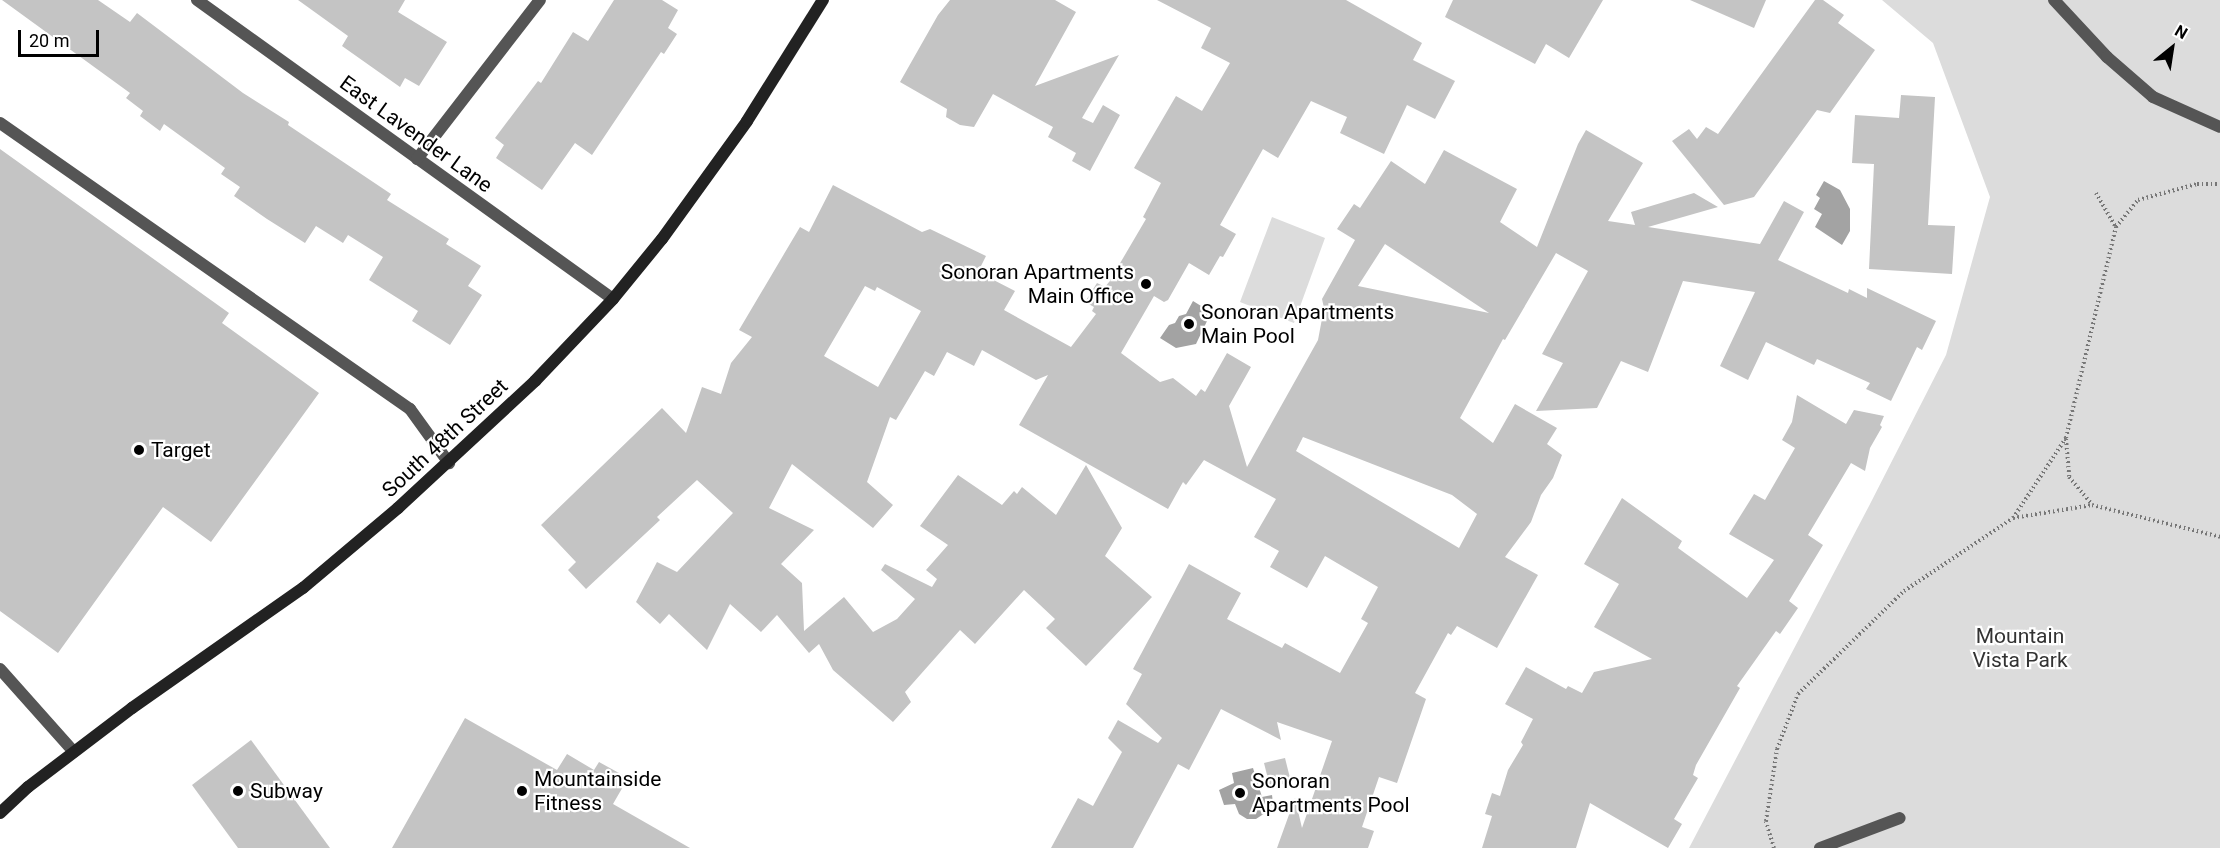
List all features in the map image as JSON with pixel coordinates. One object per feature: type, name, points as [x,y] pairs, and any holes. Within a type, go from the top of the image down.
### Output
[{"type":"main road","name":"South 48th Street","points":[[0,813],[132,708],[303,588],[449,463],[534,381],[613,299],[662,239],[747,121],[823,0]]},
{"type":"street","name":"East Lavender Lane","points":[[197,0],[613,299]]},
{"type":"street","points":[[417,159],[540,0]]},
{"type":"street","points":[[2054,0],[2107,57],[2153,97],[2220,127]]},
{"type":"street","points":[[0,123],[410,410],[449,463]]},
{"type":"street","points":[[0,669],[74,752]]},
{"type":"street","points":[[1820,848],[1900,818]]},
{"type":"path","points":[[2092,505],[2069,477],[2066,438],[2116,227],[2138,200],[2197,183],[2220,184]]},
{"type":"path","points":[[2096,193],[2116,227]]},
{"type":"path","points":[[1774,848],[1766,821],[1777,749],[1798,694],[1904,591],[2013,518],[2066,438]]},
{"type":"path","points":[[2013,518],[2092,505],[2220,537]]},
{"type":"green space","name":"Mountain Vista Park","points":[[1882,0],[2220,0],[2220,848],[1689,848],[1946,355],[1990,197],[1933,43]]},
{"type":"green space","points":[[1272,217],[1325,238],[1294,323],[1240,302]]},
{"type":"shaded area","points":[[1824,181],[1840,190],[1850,209],[1850,231],[1842,245],[1815,227],[1822,214],[1814,209],[1820,198],[1816,195]]},
{"type":"shaded area","name":"Sonoran Apartments Main Pool","points":[[1193,301],[1206,309],[1208,319],[1196,344],[1176,348],[1160,338],[1169,325],[1175,323],[1179,316],[1186,314]]},
{"type":"shaded area","name":"Sonoran Apartments Pool","points":[[1253,768],[1262,797],[1272,795],[1273,803],[1268,811],[1256,819],[1247,819],[1239,814],[1235,804],[1224,805],[1219,790],[1234,783],[1232,773]]},
{"type":"building","points":[[2,0],[98,0],[130,22],[137,13],[243,93],[289,122],[288,125],[391,194],[387,200],[449,239],[446,244],[481,266],[468,286],[482,295],[450,345],[412,321],[418,311],[369,280],[383,257],[348,235],[343,243],[316,226],[305,243],[267,219],[234,196],[240,187],[221,174],[225,168],[164,124],[160,131],[140,116],[143,111],[126,98],[130,93]]},
{"type":"building","points":[[298,0],[405,0],[398,12],[447,42],[419,86],[405,78],[400,87],[342,46],[348,36]]},
{"type":"building","points":[[614,0],[662,0],[678,10],[668,28],[677,34],[664,54],[661,52],[592,155],[575,143],[542,190],[496,158],[504,145],[495,138],[538,81],[541,83],[573,32],[588,41]]},
{"type":"building","points":[[950,0],[1055,0],[1076,12],[1035,86],[1119,55],[1082,118],[1093,123],[1103,105],[1120,115],[1090,171],[1072,161],[1076,153],[1048,137],[1053,127],[993,94],[974,127],[960,125],[946,117],[947,109],[900,82],[938,15]]},
{"type":"building","points":[[1157,0],[1346,0],[1422,43],[1413,60],[1455,81],[1435,119],[1407,105],[1384,154],[1340,133],[1347,117],[1311,101],[1278,158],[1263,149],[1220,225],[1236,234],[1223,257],[1220,256],[1209,275],[1189,263],[1168,300],[1164,302],[1154,296],[1121,353],[1160,382],[1173,378],[1196,396],[1201,389],[1205,392],[1227,353],[1251,367],[1229,406],[1247,467],[1318,340],[1324,308],[1322,299],[1355,240],[1337,229],[1354,204],[1360,208],[1391,161],[1425,184],[1444,150],[1517,189],[1500,222],[1537,247],[1578,144],[1586,130],[1643,163],[1608,221],[1635,225],[1631,212],[1694,193],[1718,207],[1648,227],[1760,244],[1784,201],[1804,212],[1778,260],[1848,293],[1849,289],[1867,298],[1867,288],[1936,321],[1922,350],[1917,347],[1891,401],[1866,389],[1870,383],[1817,359],[1814,365],[1766,342],[1748,380],[1720,366],[1755,292],[1683,281],[1648,372],[1621,361],[1597,408],[1536,411],[1563,363],[1542,354],[1588,271],[1556,253],[1505,340],[1503,339],[1460,418],[1493,443],[1515,404],[1557,428],[1547,444],[1562,455],[1553,478],[1541,495],[1531,522],[1505,557],[1538,575],[1497,648],[1457,626],[1451,635],[1448,633],[1415,693],[1426,699],[1397,783],[1379,777],[1362,827],[1374,831],[1368,848],[1277,848],[1295,798],[1302,828],[1332,741],[1277,722],[1281,740],[1221,709],[1189,770],[1178,764],[1133,848],[1051,848],[1078,798],[1093,806],[1122,752],[1108,738],[1118,720],[1158,743],[1162,738],[1126,704],[1142,674],[1133,669],[1189,564],[1241,593],[1227,619],[1282,648],[1285,643],[1340,673],[1368,623],[1361,619],[1378,587],[1325,556],[1307,588],[1270,567],[1279,551],[1254,537],[1276,499],[1204,460],[1186,485],[1183,482],[1168,509],[1019,425],[1048,375],[1036,380],[982,350],[974,366],[947,352],[934,376],[925,371],[896,420],[890,417],[867,482],[893,505],[873,528],[792,464],[769,508],[814,530],[781,564],[802,583],[804,631],[844,597],[873,632],[897,619],[915,599],[881,570],[885,564],[932,587],[937,579],[926,570],[948,545],[920,526],[958,475],[1002,505],[1014,491],[1017,494],[1022,487],[1056,515],[1086,465],[1122,528],[1105,556],[1152,597],[1086,666],[1046,628],[1055,619],[1024,590],[975,644],[960,630],[905,692],[911,702],[893,722],[833,670],[819,644],[809,653],[777,615],[761,632],[730,604],[707,650],[669,614],[660,624],[636,602],[657,562],[677,572],[733,513],[697,480],[657,517],[660,520],[586,589],[568,570],[576,562],[541,525],[662,408],[686,433],[702,387],[721,394],[731,363],[752,337],[739,330],[800,227],[809,232],[833,185],[922,232],[930,229],[986,256],[978,272],[1015,291],[1004,310],[1071,347],[1096,314],[1092,311],[1094,307],[1085,302],[1097,283],[1105,287],[1109,282],[1146,219],[1143,217],[1161,183],[1134,168],[1176,96],[1202,111],[1230,63],[1201,48],[1211,28]],"holes":[[[1385,244],[1489,313],[1358,286]],[[865,286],[875,291],[877,287],[921,311],[878,387],[824,356]],[[1303,437],[1452,495],[1477,514],[1459,548],[1296,451]]]},
{"type":"building","points":[[1453,0],[1603,0],[1569,58],[1546,44],[1535,64],[1445,17]]},
{"type":"building","points":[[1690,0],[1766,0],[1754,28]]},
{"type":"building","points":[[1815,0],[1823,0],[1844,15],[1838,23],[1875,50],[1830,113],[1817,110],[1754,197],[1724,205],[1672,141],[1689,129],[1697,139],[1706,127],[1718,134]]},
{"type":"building","points":[[1901,95],[1935,97],[1928,225],[1955,226],[1952,274],[1869,269],[1874,164],[1852,163],[1855,115],[1899,118]]},
{"type":"building","name":"Target","points":[[0,149],[229,313],[222,323],[319,393],[211,542],[163,507],[58,653],[0,611]]},
{"type":"building","points":[[1797,395],[1846,424],[1854,410],[1884,416],[1880,425],[1882,427],[1870,448],[1865,471],[1851,463],[1808,535],[1823,545],[1789,601],[1798,608],[1780,634],[1776,631],[1737,686],[1740,688],[1696,765],[1693,775],[1698,778],[1674,819],[1682,824],[1668,848],[1590,803],[1576,848],[1482,848],[1492,816],[1485,814],[1492,793],[1500,796],[1508,770],[1523,745],[1521,742],[1533,719],[1505,704],[1526,667],[1566,689],[1568,686],[1582,693],[1594,672],[1652,659],[1594,627],[1619,584],[1584,564],[1622,498],[1682,541],[1678,548],[1747,598],[1774,560],[1729,534],[1754,494],[1765,500],[1795,448],[1782,440],[1792,422]]},
{"type":"building","name":"Mountainside Fitness","points":[[465,718],[557,770],[567,754],[594,770],[599,762],[628,778],[613,804],[690,848],[392,848]]},
{"type":"building","points":[[251,740],[330,848],[238,848],[192,785]]},
{"type":"building","points":[[1285,758],[1291,782],[1270,787],[1264,763]]},
{"type":"place","name":"Sonoran Apartments Main Office","points":[[1146,284]]},
{"type":"place","name":"Sonoran Apartments Main Pool","points":[[1189,324]]},
{"type":"place","name":"Target","points":[[139,450]]},
{"type":"place","name":"Subway","points":[[238,791]]},
{"type":"place","name":"Mountainside Fitness","points":[[522,791]]},
{"type":"place","name":"Sonoran Apartments Pool","points":[[1240,793]]}]
